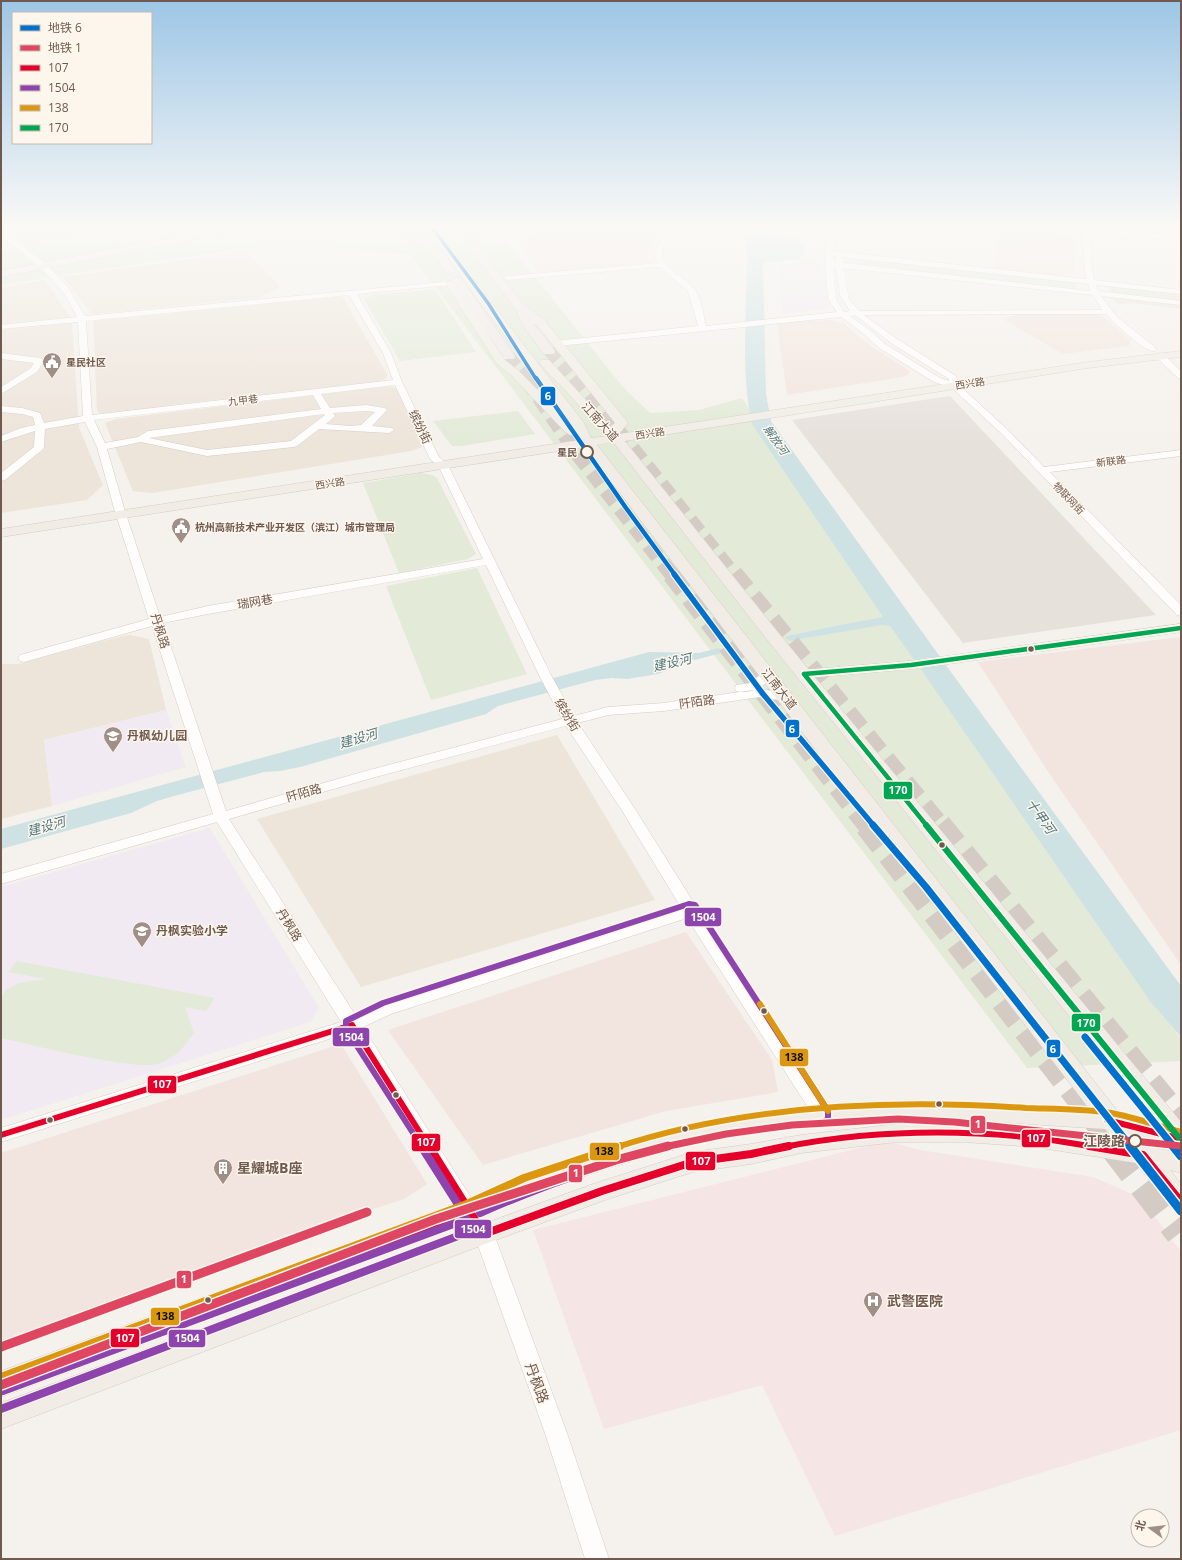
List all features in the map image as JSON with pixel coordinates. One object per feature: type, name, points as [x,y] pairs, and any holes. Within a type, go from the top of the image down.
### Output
[{"type":"highway","points":[[465,300],[512,355],[480,306],[482,299]]},
{"type":"highway","points":[[502,299],[536,326]]},
{"type":"highway","points":[[514,299],[553,347]]},
{"type":"main road","name":"江南大道","points":[[483,299],[580,426],[586,440],[1111,1120],[1143,1155],[1181,1202]]},
{"type":"main road","points":[[497,299],[506,311]]},
{"type":"main road","points":[[465,300],[502,362],[515,373],[569,429],[586,440]]},
{"type":"main road","name":"江南大道","points":[[515,323],[552,371],[570,388],[604,428],[614,435],[804,674],[1181,1139]]},
{"type":"main road","points":[[553,347],[622,423],[614,435]]},
{"type":"main road","name":"西兴路","points":[[773,409],[1156,353],[1181,348]]},
{"type":"main road","name":"西兴路","points":[[1156,353],[1181,354]]},
{"type":"main road","name":"西兴路","points":[[1,533],[120,511],[747,414],[937,380],[954,382]]},
{"type":"main road","name":"西兴路","points":[[1,525],[120,511]]},
{"type":"main road","points":[[1,1384],[470,1210],[526,1185],[644,1146],[716,1129],[822,1115],[879,1112],[967,1111],[1111,1120],[1181,1139]]},
{"type":"main road","points":[[1,1416],[484,1234],[602,1191],[693,1162],[751,1154],[801,1144],[897,1133],[964,1133],[1036,1138],[1143,1155],[1181,1163]]},
{"type":"street","name":"丹枫路","points":[[71,299],[82,319],[88,418],[102,446],[120,511],[221,817],[484,1234],[557,1436],[597,1559]]},
{"type":"street","points":[[1,327],[292,299]]},
{"type":"street","name":"缤纷街","points":[[355,299],[387,353],[398,382],[440,462],[546,677],[569,720],[628,808],[691,912],[822,1115]]},
{"type":"street","points":[[695,299],[703,328]]},
{"type":"street","points":[[832,299],[842,314],[868,333],[882,346],[937,380]]},
{"type":"street","name":"物联网街","points":[[845,299],[851,309],[872,327],[954,382],[1181,612]]},
{"type":"street","points":[[1097,299],[1108,312],[1181,376]]},
{"type":"street","points":[[1145,299],[1181,303]]},
{"type":"street","points":[[553,347],[703,328],[855,313],[1108,312]]},
{"type":"street","points":[[1,356],[40,361],[34,370],[1,391]]},
{"type":"street","name":"九甲巷","points":[[1,439],[24,430],[88,418],[191,417],[316,392],[398,382]]},
{"type":"street","points":[[140,439],[207,453],[294,444],[330,416],[316,392]]},
{"type":"street","points":[[102,446],[140,439],[148,434],[191,417],[366,408],[382,410],[364,428]]},
{"type":"street","points":[[1,409],[22,411],[37,415],[40,427],[38,448],[1,478]]},
{"type":"street","points":[[317,426],[389,430]]},
{"type":"street","name":"新联路","points":[[1041,470],[1181,453]]},
{"type":"street","name":"瑞网巷","points":[[24,658],[157,621],[208,610],[489,561]]},
{"type":"street","points":[[804,674],[911,665],[1181,628]]},
{"type":"street","name":"阡陌路","points":[[608,711],[612,707],[755,686],[768,674]]},
{"type":"street","name":"阡陌路","points":[[1,879],[367,775],[569,720],[608,711],[664,707],[760,693],[785,697]]},
{"type":"street","points":[[1,1135],[352,1025],[385,1010],[691,912]]},
{"type":"shaded area","points":[[1,299],[58,299],[70,317],[1,324]]},
{"type":"shaded area","points":[[80,299],[251,299],[92,314]]},
{"type":"shaded area","points":[[313,299],[344,299],[388,376],[382,381],[179,404],[108,414],[99,413],[97,410],[93,320]]},
{"type":"shaded area","points":[[781,299],[827,299],[829,308],[782,314]]},
{"type":"shaded area","points":[[1093,314],[1104,317],[1130,340],[1129,346],[1063,354],[1006,321],[1008,317],[1018,315]]},
{"type":"shaded area","points":[[830,320],[843,323],[871,346],[910,371],[909,374],[903,377],[787,395],[777,323]]},
{"type":"shaded area","points":[[72,323],[79,428],[103,485],[87,500],[1,513],[1,330]]},
{"type":"shaded area","points":[[387,386],[398,388],[422,447],[411,451],[152,493],[133,491],[105,423],[116,419]]},
{"type":"shaded area","points":[[950,396],[1156,615],[963,643],[792,420]]},
{"type":"shaded area","points":[[130,635],[149,639],[166,710],[44,740],[52,806],[1,819],[1,664],[18,664]]},
{"type":"shaded area","points":[[1181,637],[1181,965],[1047,770],[978,662]]},
{"type":"shaded area","name":"丹枫幼儿园","points":[[166,710],[186,767],[52,806],[44,740]]},
{"type":"shaded area","points":[[557,735],[655,900],[361,987],[257,819]]},
{"type":"shaded area","name":"丹枫实验小学","points":[[210,828],[319,1008],[310,1022],[1,1120],[1,887]]},
{"type":"shaded area","points":[[686,932],[772,1060],[778,1092],[666,1111],[483,1165],[388,1030]]},
{"type":"shaded area","points":[[341,1044],[427,1184],[404,1199],[324,1225],[1,1344],[1,1153]]},
{"type":"shaded area","name":"武警医院","points":[[887,1141],[920,1150],[1093,1177],[1141,1198],[1181,1252],[1181,1430],[835,1536],[762,1385],[604,1429],[533,1230]]},
{"type":"green space","points":[[364,299],[441,299],[476,352],[400,361]]},
{"type":"green space","points":[[444,299],[552,299],[623,387],[650,413],[699,410],[742,398],[1181,1039],[1181,1061],[1027,1068]]},
{"type":"green space","points":[[1113,299],[1181,299],[1181,309],[1133,303],[1118,304]]},
{"type":"green space","points":[[518,411],[535,434],[462,446],[452,446],[433,421]]},
{"type":"green space","points":[[421,473],[432,475],[437,478],[476,554],[468,559],[399,573],[363,483]]},
{"type":"green space","points":[[477,568],[527,674],[431,700],[386,586]]},
{"type":"green space","points":[[17,961],[215,998],[206,1011],[185,1007],[194,1033],[180,1051],[167,1061],[149,1065],[108,1061],[1,1038],[1,996],[7,989],[19,983],[46,979],[8,972]]},
{"type":"water","points":[[746,299],[764,299],[766,394],[771,421],[948,668],[1181,986],[1181,1037],[1150,1001],[890,626],[882,625],[812,637],[796,637],[807,632],[883,617],[752,424],[748,400],[745,350]]},
{"type":"water","points":[[649,652],[709,653],[658,674],[627,679],[612,678],[595,680],[498,706],[486,714],[300,767],[280,771],[264,772],[174,796],[157,801],[131,813],[1,849],[1,829]]},
{"type":"waterway","name":"建设河","points":[[790,638],[811,634]]},
{"type":"waterway","name":"建设河","points":[[695,657],[718,651]]},
{"type":"tunnel","points":[[549,351],[574,379]]},
{"type":"tunnel","points":[[509,356],[527,379]]},
{"type":"tunnel","points":[[526,378],[576,452],[672,575]]},
{"type":"tunnel","points":[[573,378],[603,412],[734,575]]},
{"type":"tunnel","points":[[672,574],[868,826]]},
{"type":"tunnel","points":[[733,574],[940,826]]},
{"type":"tunnel","points":[[867,825],[1116,1147]]},
{"type":"tunnel","points":[[939,825],[1181,1120]]},
{"type":"tunnel","points":[[1115,1146],[1181,1232]]},
{"type":"metro line","name":"6","points":[[485,299],[535,377],[626,508],[763,694],[926,887],[1181,1211]]},
{"type":"metro line","name":"6","points":[[1085,1037],[1181,1156]]},
{"type":"metro line","name":"1","points":[[1,1385],[436,1219],[616,1160],[670,1146],[726,1134],[792,1125],[898,1119],[954,1122],[1181,1146]]},
{"type":"metro line","name":"1","points":[[1,1347],[367,1212]]},
{"type":"transit line","name":"170","points":[[804,674],[911,665],[1181,628]]},
{"type":"transit line","name":"170","points":[[804,674],[1180,1139]]},
{"type":"transit line","name":"1504","points":[[459,1206],[346,1029],[346,1021],[383,1003],[689,904],[695,905],[828,1111],[828,1119],[823,1122],[717,1136],[646,1153],[529,1192],[480,1213]]},
{"type":"transit line","name":"138","points":[[760,1004],[828,1111]]},
{"type":"transit line","name":"107","points":[[1,1135],[352,1025],[484,1234],[602,1191],[693,1162],[751,1154],[801,1144],[897,1133],[964,1133],[1035,1138],[1143,1155],[1181,1202]]},
{"type":"transit line","name":"138","points":[[1,1377],[467,1204],[524,1178],[642,1139],[715,1122],[821,1108],[879,1105],[967,1104],[1111,1113],[1181,1132]]},
{"type":"transit line","name":"107","points":[[1107,1120],[1181,1139]]},
{"type":"transit line","name":"107","points":[[1,1384],[470,1210],[497,1198]]},
{"type":"transit line","name":"1504","points":[[1,1409],[474,1230],[467,1219],[3,1391]]},
{"type":"place","name":"星民社区","points":[[52,379]]},
{"type":"place","name":"星民","points":[[587,452]]},
{"type":"place","name":"杭州高新技术产业开发区（滨江）城市管理局","points":[[181,544]]},
{"type":"place","name":"丹枫幼儿园","points":[[113,753]]},
{"type":"place","name":"丹枫实验小学","points":[[142,948]]},
{"type":"place","name":"江陵路","points":[[1135,1141]]},
{"type":"place","name":"星耀城B座","points":[[223,1185]]},
{"type":"place","name":"武警医院","points":[[873,1318]]},
{"type":"water label","name":"解放河","points":[[776,440]]},
{"type":"water label","name":"十甲河","points":[[1041,816]]}]
